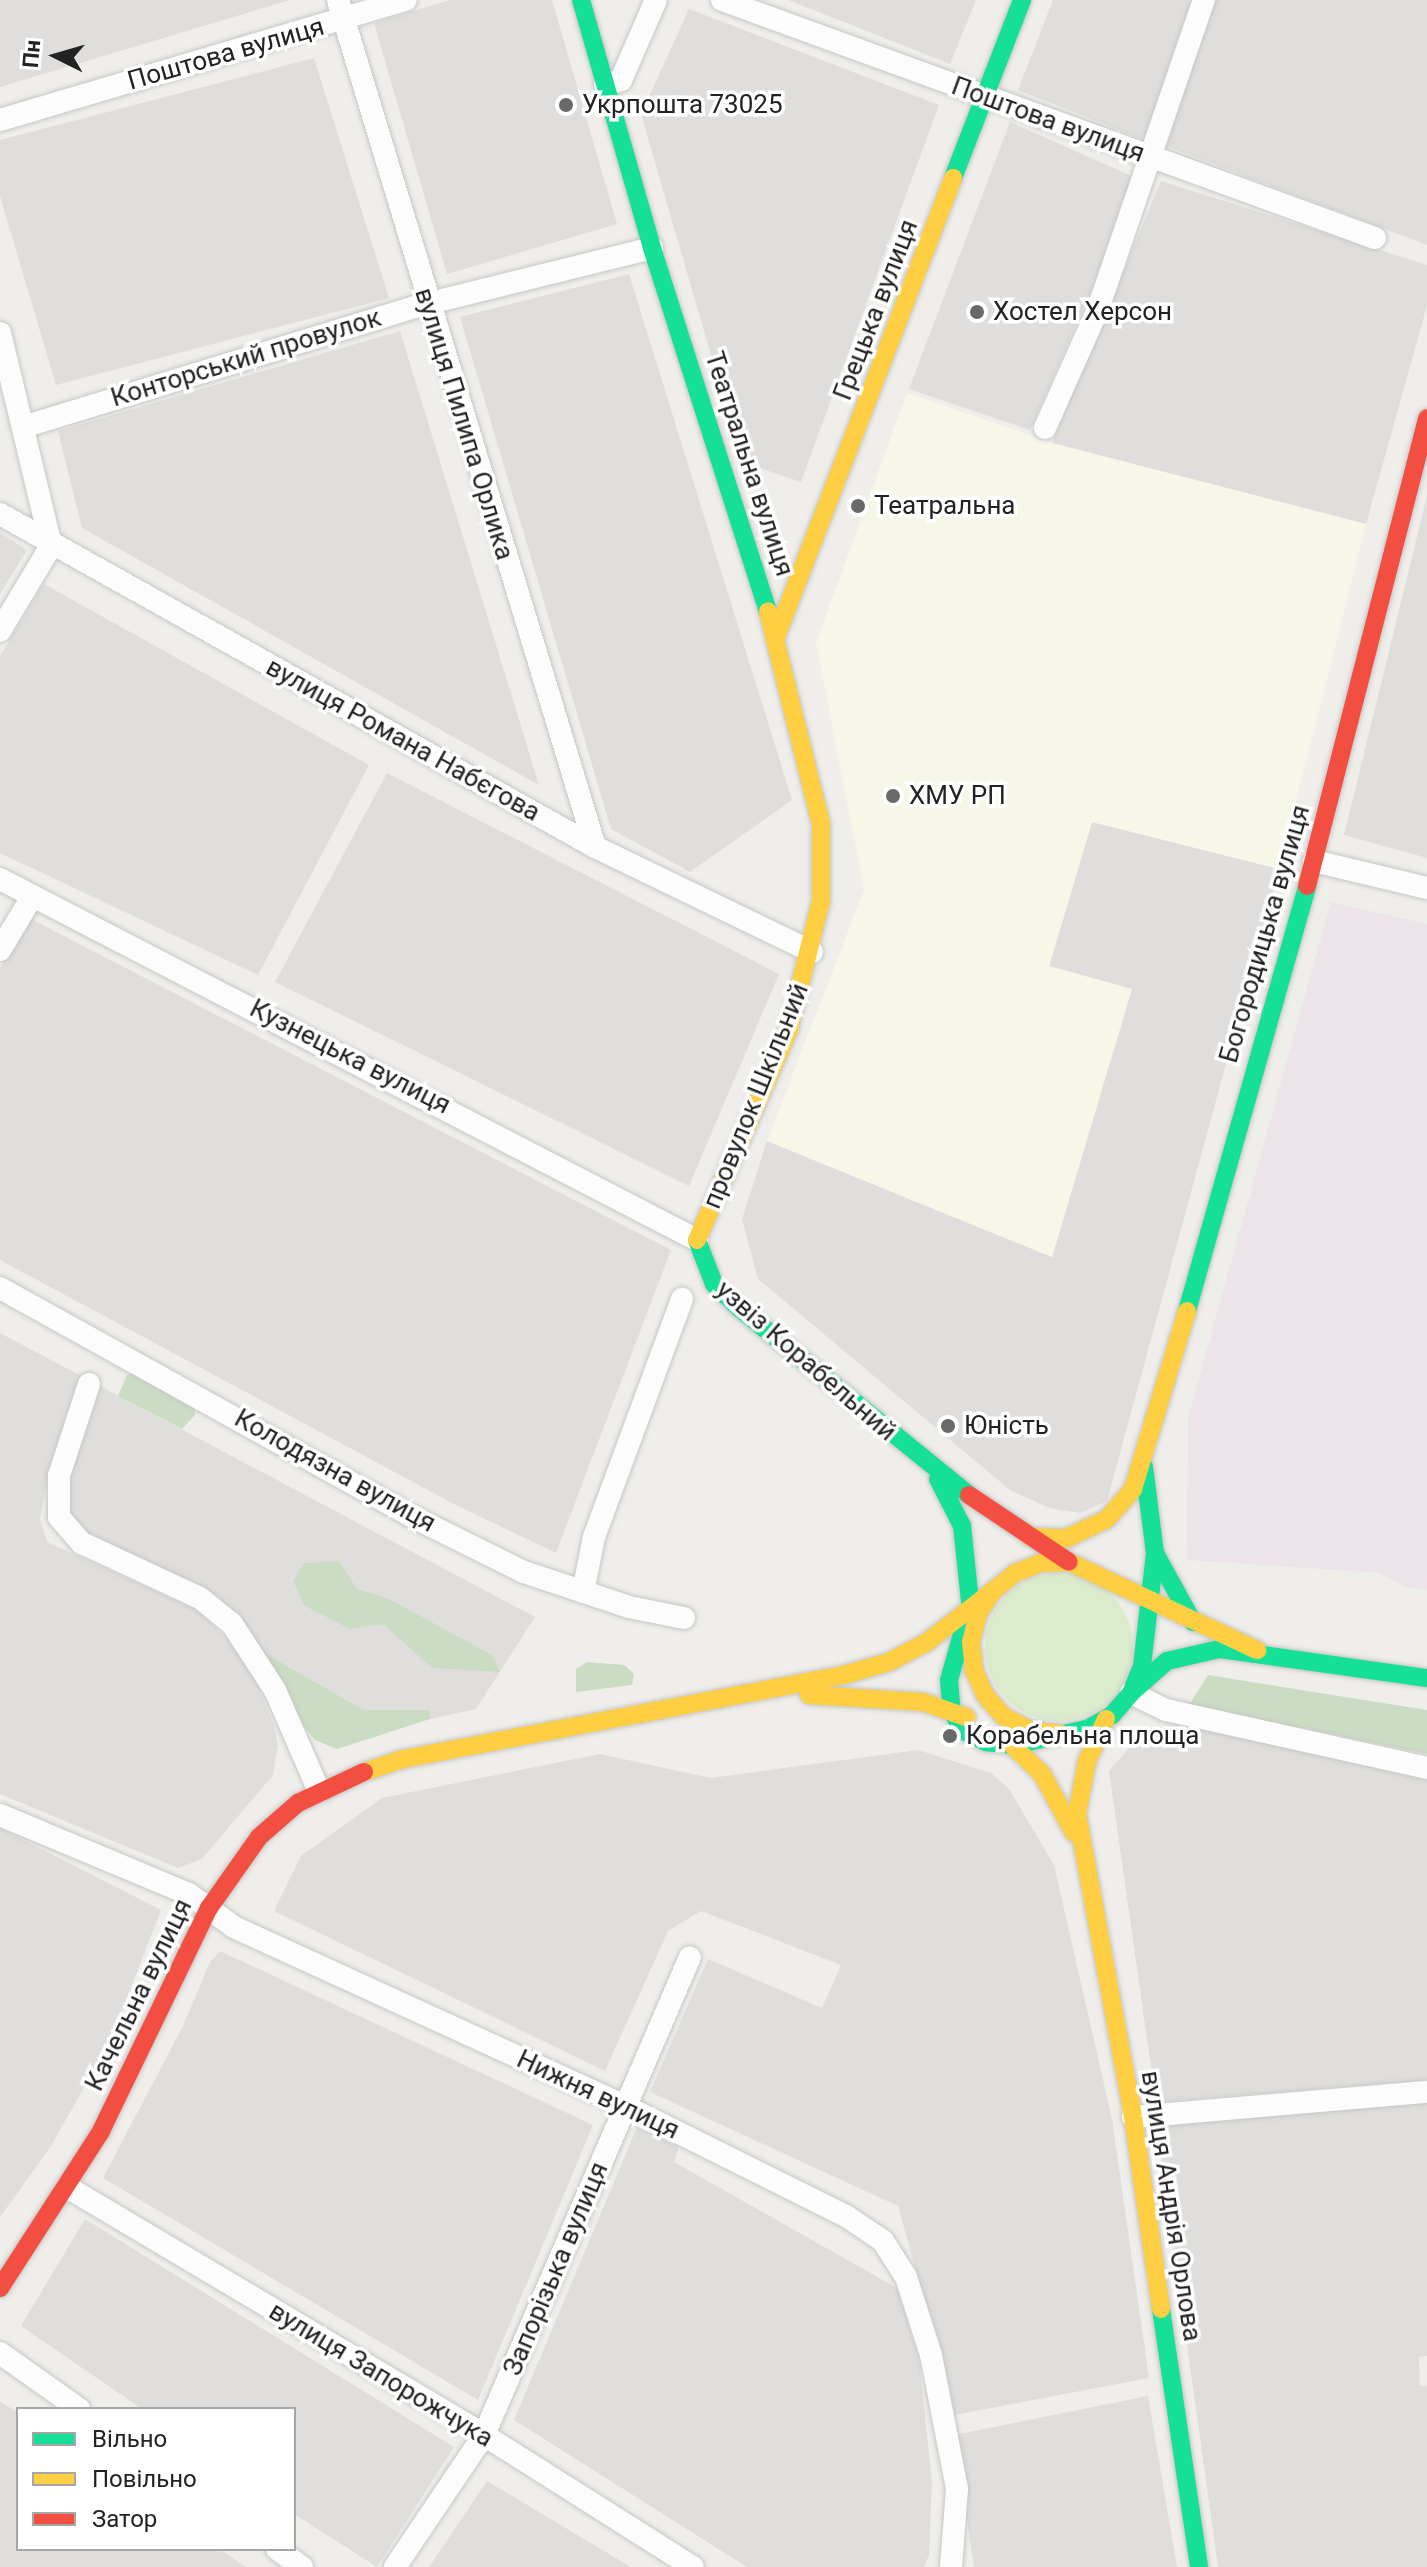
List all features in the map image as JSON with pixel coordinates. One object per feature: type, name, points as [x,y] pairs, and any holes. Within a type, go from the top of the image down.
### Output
[{"type":"street","name":"Поштова вулиця","points":[[0,120],[341,10],[406,0]]},
{"type":"street","name":"Театральна вулиця","points":[[581,0],[652,248],[776,637],[821,824],[821,901],[812,952]]},
{"type":"street","points":[[605,85],[621,80],[656,0]]},
{"type":"street","name":"Поштова вулиця","points":[[722,0],[1375,238]]},
{"type":"street","name":"Грецька вулиця","points":[[776,637],[1022,0]]},
{"type":"street","points":[[1045,428],[1098,309],[1154,158],[1204,0]]},
{"type":"street","name":"вулиця Пилипа Орлика","points":[[341,10],[426,304],[595,847]]},
{"type":"street","name":"Конторський провулок","points":[[26,426],[426,304],[652,248]]},
{"type":"street","points":[[0,333],[26,426],[51,546],[0,631]]},
{"type":"street","name":"Богородицька вулиця","points":[[1069,1562],[1104,1531],[1122,1505],[1144,1461],[1314,861],[1427,418]]},
{"type":"street","name":"вулиця Романа Набєгова","points":[[0,514],[51,546],[595,847],[812,952]]},
{"type":"street","points":[[1314,861],[1427,888]]},
{"type":"street","name":"Кузнецька вулиця","points":[[0,879],[697,1240]]},
{"type":"street","points":[[0,950],[32,897]]},
{"type":"street","name":"провулок Шкільний","points":[[697,1240],[789,1029],[812,952]]},
{"type":"street","name":"узвіз Корабельний","points":[[697,1240],[703,1267],[739,1308],[933,1470],[1069,1562]]},
{"type":"street","name":"Колодязна вулиця","points":[[0,1288],[411,1516],[524,1572],[583,1592],[684,1618]]},
{"type":"street","points":[[583,1592],[594,1537],[682,1299]]},
{"type":"street","points":[[89,1384],[59,1476],[59,1517],[82,1543],[200,1598],[232,1624],[275,1690],[319,1791]]},
{"type":"street","name":"Богородицька вулиця","points":[[1143,1637],[1155,1553],[1144,1461]]},
{"type":"street","name":"узвіз Корабельний","points":[[933,1470],[955,1507],[970,1567],[973,1608],[971,1642]]},
{"type":"street","name":"Богородицька вулиця","points":[[1030,1537],[1084,1533],[1122,1505]]},
{"type":"street","name":"Богородицька вулиця","points":[[1155,1553],[1193,1622]]},
{"type":"street","points":[[1061,1734],[993,1727],[985,1695],[974,1670],[971,1642],[978,1614],[993,1591],[1015,1573],[1041,1563],[1069,1562],[1095,1571],[1118,1587],[1257,1650]]},
{"type":"street","points":[[942,1631],[970,1567]]},
{"type":"street","points":[[1118,1587],[1135,1610],[1143,1637],[1142,1666],[1131,1693]]},
{"type":"street","name":"Качельна вулиця","points":[[0,2288],[67,2187],[134,2065],[209,1908],[259,1837],[319,1791],[403,1759],[744,1695],[889,1662],[942,1631],[993,1591]]},
{"type":"street","points":[[973,1608],[951,1658],[952,1712],[964,1731],[986,1742],[1014,1745],[1087,1729],[1106,1719],[1167,1661],[1194,1652],[1257,1650],[1427,1678]]},
{"type":"street","points":[[1131,1693],[1166,1710],[1427,1768]]},
{"type":"street","name":"Качельна вулиця","points":[[744,1695],[888,1697],[952,1712],[993,1727]]},
{"type":"street","points":[[985,1695],[1004,1717],[1030,1730]]},
{"type":"street","name":"вулиця Андрія Орлова","points":[[1106,1719],[1079,1791],[1081,1854],[1133,2117],[1199,2567]]},
{"type":"street","name":"вулиця Андрія Орлова","points":[[993,1727],[1014,1745],[1056,1794],[1081,1854]]},
{"type":"street","name":"Нижня вулиця","points":[[0,1815],[167,1885],[209,1908],[234,1927],[625,2106],[846,2216],[883,2241],[913,2296],[937,2385],[957,2489],[951,2567]]},
{"type":"street","name":"Запорізька вулиця","points":[[395,2567],[484,2435],[690,1957]]},
{"type":"street","points":[[1133,2117],[1427,2092]]},
{"type":"street","name":"вулиця Запорожчука","points":[[67,2187],[484,2435],[693,2567]]},
{"type":"street","points":[[0,2353],[76,2407]]},
{"type":"street","points":[[280,2551],[302,2567]]},
{"type":"shaded area","points":[[0,0],[290,0],[0,87]]},
{"type":"shaded area","points":[[450,0],[552,0],[617,224],[447,274],[374,23]]},
{"type":"shaded area","points":[[788,0],[976,0],[950,64]]},
{"type":"shaded area","points":[[1053,0],[1195,0],[1150,142],[1018,90]]},
{"type":"shaded area","points":[[1212,0],[1427,0],[1427,245],[1166,146]]},
{"type":"shaded area","points":[[689,9],[939,105],[801,482],[742,462],[641,114]]},
{"type":"shaded area","points":[[314,58],[389,298],[56,385],[0,196],[0,140]]},
{"type":"shaded area","points":[[1010,122],[1134,177],[1097,277],[1030,430],[909,389]]},
{"type":"shaded area","points":[[1161,181],[1427,265],[1427,306],[1366,524],[1052,443]]},
{"type":"shaded area","points":[[629,274],[792,800],[690,872],[611,829],[460,317]]},
{"type":"shaded area","points":[[400,331],[539,785],[82,528],[58,431]]},
{"type":"shaded area","points":[[907,393],[1052,443],[1366,524],[1279,869],[1092,822],[1049,966],[1132,989],[1052,1257],[767,1141],[864,890],[816,643]]},
{"type":"shaded area","points":[[1427,496],[1427,858],[1344,835]]},
{"type":"shaded area","points":[[0,533],[27,550],[0,594]]},
{"type":"shaded area","points":[[44,584],[369,765],[258,975],[0,853],[0,656]]},
{"type":"shaded area","points":[[387,773],[779,974],[689,1186],[275,982]]},
{"type":"shaded area","points":[[1092,822],[1279,869],[1107,1501],[1081,1513],[1049,1508],[1010,1490],[758,1279],[742,1219],[767,1141],[1052,1257],[1131,989],[1049,967]]},
{"type":"shaded area","points":[[1331,902],[1427,924],[1427,1589],[1408,1588],[1379,1573],[1187,1560],[1188,1418]]},
{"type":"shaded area","points":[[31,919],[671,1250],[556,1553],[454,1504],[0,1260],[0,967]]},
{"type":"shaded area","points":[[0,1333],[85,1378],[50,1468],[40,1519],[47,1542],[199,1611],[247,1659],[274,1725],[278,1745],[273,1775],[202,1859],[178,1868],[0,1794]]},
{"type":"shaded area","points":[[98,1385],[535,1617],[476,1709],[430,1719],[430,1710],[364,1710],[258,1649],[218,1596],[88,1536],[65,1506],[72,1455]]},
{"type":"shaded area","points":[[1183,1724],[1427,1780],[1427,2080],[1156,2102],[1109,1771],[1146,1729]]},
{"type":"shaded area","points":[[918,1750],[991,1773],[1009,1789],[1054,1865],[1112,2119],[1149,2378],[949,2416],[933,2332],[898,2206],[650,2092],[708,1959],[822,2008],[841,1965],[701,1911],[668,1931],[605,2071],[274,1911],[301,1856],[382,1798],[600,1754],[711,1778]]},
{"type":"shaded area","points":[[0,1828],[161,1910],[111,2039],[51,2146],[0,2217]]},
{"type":"shaded area","points":[[220,1951],[593,2125],[478,2400],[103,2178],[183,2026],[210,1962]]},
{"type":"shaded area","points":[[1427,2103],[1427,2356],[1419,2357],[1420,2386],[1427,2386],[1427,2567],[1218,2567],[1156,2122]]},
{"type":"shaded area","points":[[637,2127],[679,2147],[674,2162],[897,2288],[919,2360],[932,2482],[929,2555],[924,2567],[747,2567],[514,2420]]},
{"type":"shaded area","points":[[85,2219],[454,2447],[377,2567],[296,2515],[296,2407],[139,2407],[21,2326]]},
{"type":"shaded area","points":[[1148,2396],[1177,2567],[974,2567],[954,2435]]},
{"type":"shaded area","points":[[0,2401],[16,2412],[16,2551],[222,2551],[246,2567],[0,2567]]},
{"type":"shaded area","points":[[487,2481],[631,2567],[429,2567]]},
{"type":"green space","points":[[135,1373],[194,1405],[195,1415],[182,1429],[118,1396],[127,1375]]},
{"type":"green space","points":[[339,1561],[357,1589],[389,1599],[492,1655],[500,1672],[432,1668],[383,1624],[350,1629],[305,1606],[293,1581],[304,1563]]},
{"type":"green space","name":"Корабельна площа","points":[[1059,1573],[1087,1578],[1112,1594],[1128,1619],[1133,1647],[1128,1675],[1112,1700],[1087,1716],[1059,1721],[1031,1716],[1006,1700],[990,1675],[985,1647],[990,1619],[1006,1594],[1031,1578]]},
{"type":"green space","points":[[258,1649],[364,1710],[430,1710],[430,1719],[337,1749],[315,1740],[301,1723]]},
{"type":"green space","points":[[587,1662],[624,1665],[634,1674],[632,1685],[576,1692],[576,1669]]},
{"type":"green space","points":[[1208,1675],[1427,1710],[1427,1754],[1189,1705]]},
{"type":"traffic: fast","points":[[581,0],[652,248],[768,611]]},
{"type":"traffic: fast","points":[[953,178],[1022,0]]},
{"type":"traffic: fast","points":[[1187,1311],[1307,886]]},
{"type":"traffic: fast","points":[[697,1240],[714,1284],[739,1308],[969,1495]]},
{"type":"traffic: fast","points":[[1144,1467],[1155,1553],[1193,1622]]},
{"type":"traffic: fast","points":[[938,1479],[962,1526],[972,1620]]},
{"type":"traffic: fast","points":[[966,1620],[949,1680],[952,1712],[964,1731],[986,1742],[1014,1745],[1087,1729],[1112,1715],[1131,1693],[1142,1666],[1155,1553]]},
{"type":"traffic: fast","points":[[1132,1692],[1167,1661],[1220,1649],[1427,1678]]},
{"type":"traffic: fast","points":[[1161,2309],[1199,2567]]},
{"type":"traffic: slow","points":[[776,637],[953,178]]},
{"type":"traffic: slow","points":[[697,1240],[789,1029],[821,901],[821,824],[768,611]]},
{"type":"traffic: slow","points":[[1030,1537],[1067,1538],[1107,1519],[1133,1489],[1187,1311]]},
{"type":"traffic: slow","points":[[1061,1734],[1030,1730],[1004,1717],[985,1695],[974,1670],[971,1642],[978,1614],[993,1591],[1015,1573],[1041,1563],[1069,1562],[1257,1650]]},
{"type":"traffic: slow","points":[[364,1772],[403,1759],[844,1675],[889,1662],[927,1642],[993,1591]]},
{"type":"traffic: slow","points":[[809,1695],[923,1702],[966,1717]]},
{"type":"traffic: slow","points":[[1106,1719],[1087,1761],[1077,1814],[1133,2117],[1161,2309]]},
{"type":"traffic: slow","points":[[1005,1738],[1042,1774],[1074,1833]]},
{"type":"traffic: jam","points":[[1307,886],[1427,418]]},
{"type":"traffic: jam","points":[[969,1495],[1069,1562]]},
{"type":"traffic: jam","points":[[0,2288],[101,2131],[209,1908],[259,1837],[298,1803],[364,1772]]},
{"type":"place","name":"Укрпошта 73025","points":[[566,105]]},
{"type":"place","name":"Хостел Херсон","points":[[977,312]]},
{"type":"place","name":"Театральна","points":[[858,506]]},
{"type":"place","name":"ХМУ РП","points":[[893,796]]},
{"type":"place","name":"Юність","points":[[948,1426]]},
{"type":"place","name":"Корабельна площа","points":[[950,1736]]}]
